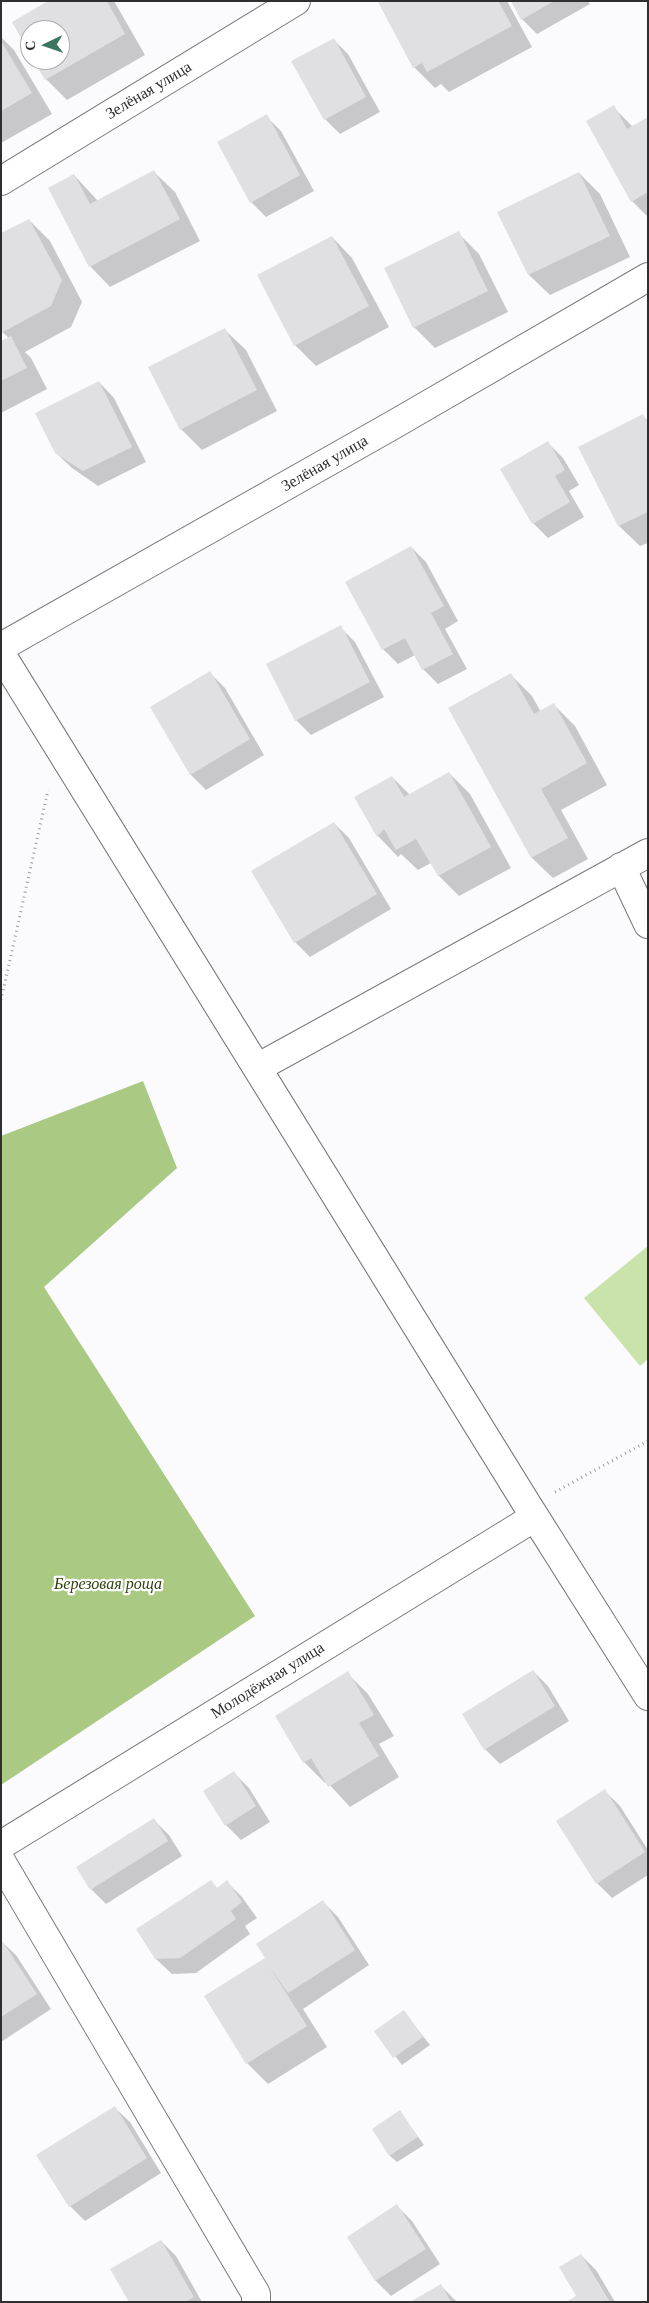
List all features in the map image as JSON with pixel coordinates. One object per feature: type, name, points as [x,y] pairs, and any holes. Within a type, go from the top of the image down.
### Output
[{"type":"street","name":"Зелёная улица","points":[[1,181],[296,1]]},
{"type":"street","name":"Зелёная улица","points":[[1,648],[393,426],[648,278]]},
{"type":"street","points":[[1,654],[531,1512],[648,1696]]},
{"type":"street","points":[[257,1068],[648,853]]},
{"type":"street","points":[[621,867],[648,924]]},
{"type":"street","name":"Молодёжная улица","points":[[1,1845],[531,1512]]},
{"type":"street","points":[[1,1861],[256,2294],[256,2302]]},
{"type":"path","points":[[1,1000],[58,746]]},
{"type":"path","points":[[531,1512],[648,1441]]},
{"type":"green space","name":"Березовая роща","points":[[143,1081],[177,1168],[44,1287],[255,1616],[1,1785],[1,1136]]},
{"type":"green space","points":[[648,1246],[648,1359],[640,1366],[584,1298]]},
{"type":"building","points":[[48,1],[107,1],[125,34],[70,66],[70,20],[20,20],[20,36],[12,22]]},
{"type":"building","points":[[498,1],[512,26],[427,72],[422,63],[413,68],[378,2]]},
{"type":"building","points":[[511,1],[554,1],[521,20]]},
{"type":"building","points":[[334,38],[366,97],[324,120],[291,61]]},
{"type":"building","points":[[1,41],[32,93],[1,111]]},
{"type":"building","points":[[39,70],[62,70],[45,80]]},
{"type":"building","points":[[614,105],[627,129],[648,117],[648,192],[631,202],[586,121]]},
{"type":"building","points":[[267,114],[300,175],[250,203],[217,142]]},
{"type":"building","points":[[154,170],[180,219],[89,267],[48,188],[74,174],[90,204]]},
{"type":"building","points":[[579,172],[610,236],[528,275],[497,212]]},
{"type":"building","points":[[29,219],[62,280],[51,306],[1,333],[1,233]]},
{"type":"building","points":[[459,231],[488,291],[413,328],[384,268]]},
{"type":"building","points":[[332,236],[369,306],[294,346],[257,275]]},
{"type":"building","points":[[225,328],[257,390],[180,430],[148,367]]},
{"type":"building","points":[[11,336],[27,368],[1,381],[1,341]]},
{"type":"building","points":[[99,381],[132,447],[83,471],[55,453],[35,413]]},
{"type":"building","points":[[643,414],[648,424],[648,512],[618,526],[578,447]]},
{"type":"building","points":[[548,441],[565,470],[555,476],[570,502],[532,524],[500,469]]},
{"type":"building","points":[[411,546],[444,606],[431,613],[453,654],[422,670],[405,638],[382,650],[345,582]]},
{"type":"building","points":[[341,625],[370,682],[295,721],[266,664]]},
{"type":"building","points":[[210,671],[250,739],[190,775],[150,707]]},
{"type":"building","points":[[511,673],[534,714],[554,703],[587,763],[541,789],[568,838],[531,858],[448,708]]},
{"type":"building","points":[[449,772],[491,847],[438,876],[416,839],[396,850],[384,829],[377,837],[354,797],[392,776],[404,797]]},
{"type":"building","points":[[334,822],[377,894],[294,943],[251,871]]},
{"type":"building","points":[[533,1670],[555,1706],[484,1750],[462,1714]]},
{"type":"building","points":[[348,1671],[374,1715],[359,1723],[379,1756],[328,1787],[311,1758],[303,1763],[275,1716]]},
{"type":"building","points":[[234,1771],[256,1806],[225,1826],[203,1791]]},
{"type":"building","points":[[605,1789],[645,1852],[596,1884],[556,1821]]},
{"type":"building","points":[[154,1818],[168,1841],[90,1890],[76,1867]]},
{"type":"building","points":[[211,1880],[217,1888],[227,1880],[242,1902],[231,1911],[236,1919],[180,1958],[155,1959],[136,1929]]},
{"type":"building","points":[[323,1900],[355,1950],[288,1993],[269,1966],[307,2026],[246,2064],[204,1996],[265,1958],[256,1944]]},
{"type":"building","points":[[1,1939],[37,1994],[1,2017]]},
{"type":"building","points":[[404,2010],[423,2037],[393,2058],[374,2031]]},
{"type":"building","points":[[115,2106],[147,2158],[69,2207],[36,2155]]},
{"type":"building","points":[[400,2110],[418,2137],[389,2156],[372,2129]]},
{"type":"building","points":[[397,2204],[426,2249],[375,2281],[347,2237]]},
{"type":"building","points":[[161,2240],[194,2297],[186,2302],[129,2302],[110,2269]]},
{"type":"building","points":[[581,2254],[610,2302],[566,2302],[576,2296],[559,2267]]},
{"type":"building","points":[[441,2284],[451,2302],[410,2302]]}]
